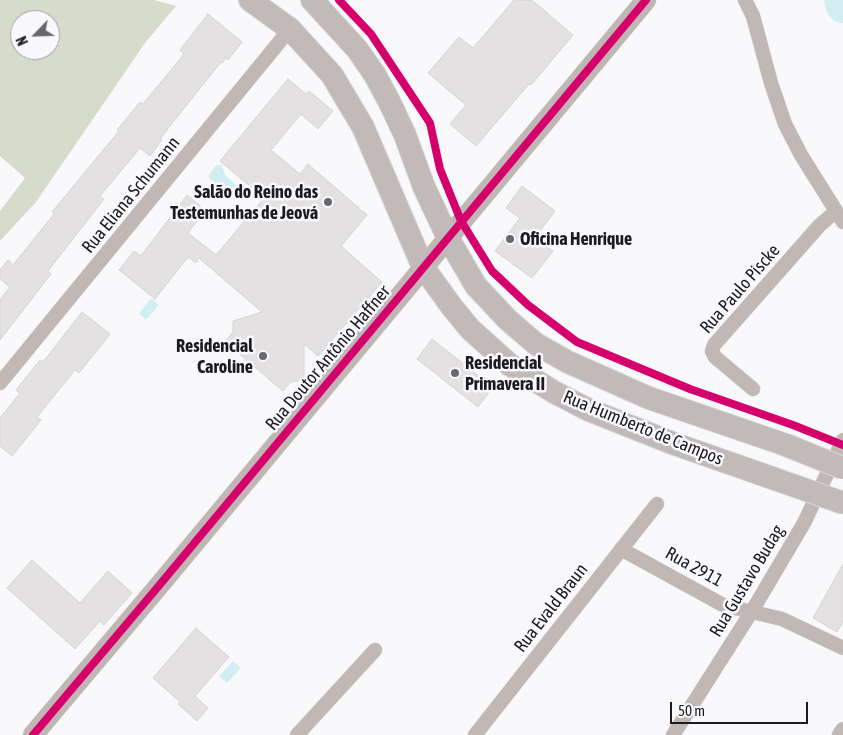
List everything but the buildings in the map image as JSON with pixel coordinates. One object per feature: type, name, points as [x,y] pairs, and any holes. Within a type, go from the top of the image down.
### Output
[{"type":"main road","name":"Rua Humberto de Campos","points":[[250,0],[290,29],[332,75],[363,127],[423,267],[470,329],[510,365],[554,392],[607,417],[843,503]]},
{"type":"main road","name":"Rua Humberto de Campos","points":[[312,0],[357,49],[375,75],[405,135],[424,188],[448,238],[476,286],[508,320],[536,344],[568,362],[649,398],[786,445],[843,468]]},
{"type":"street","name":"Rua Doutor Antônio Haffner","points":[[32,735],[646,0]]},
{"type":"street","points":[[745,0],[753,16],[771,83],[785,124],[801,155],[839,216]]},
{"type":"street","name":"Rua Eliana Schumann","points":[[0,383],[290,29]]},
{"type":"street","name":"Rua Paulo Piscke","points":[[754,389],[715,357],[712,351],[714,346],[819,226],[839,216]]},
{"type":"street","name":"Rua Gustavo Budag","points":[[673,735],[752,611],[804,523],[843,440]]},
{"type":"street","name":"Rua Evald Braun","points":[[475,735],[657,504]]},
{"type":"street","name":"Rua 2911","points":[[621,548],[723,605],[782,618],[843,648]]},
{"type":"street","points":[[297,735],[374,650]]},
{"type":"street","points":[[839,735],[843,730]]},
{"type":"green space","points":[[0,0],[154,0],[176,6],[145,43],[36,202],[0,241],[0,211],[25,178],[0,156]]},
{"type":"water","points":[[216,165],[221,165],[226,176],[235,184],[235,194],[223,193],[222,189],[209,178]]},
{"type":"water","points":[[151,298],[159,305],[146,320],[139,314]]},
{"type":"water","points":[[233,661],[241,668],[227,683],[219,676]]},
{"type":"waterway","points":[[841,0],[843,6]]},
{"type":"cycle path","points":[[339,0],[371,34],[430,123],[440,169],[461,221],[492,271],[528,305],[577,342],[690,389],[793,425],[843,445]]},
{"type":"cycle path","points":[[33,735],[646,0]]},
{"type":"place","name":"Salão do Reino das Testemunhas de Jeová","points":[[328,202]]},
{"type":"place","name":"Oficina Henrique","points":[[510,239]]},
{"type":"place","name":"Residencial Caroline","points":[[263,356]]},
{"type":"place","name":"Residencial Primavera II","points":[[455,373]]}]
